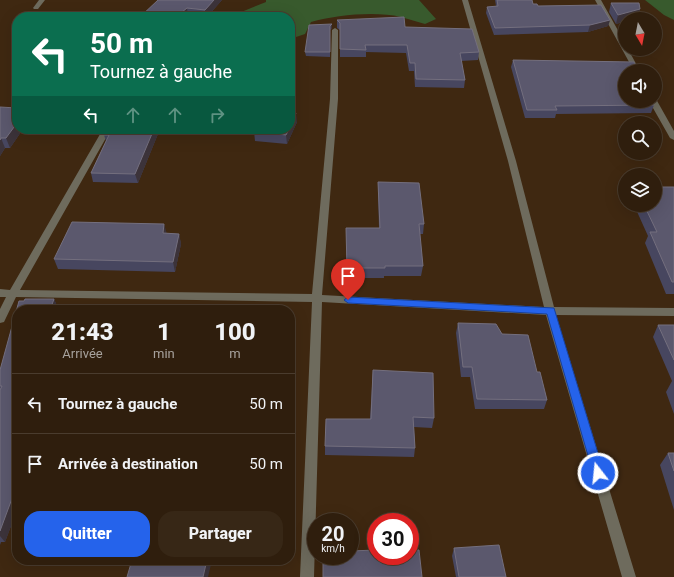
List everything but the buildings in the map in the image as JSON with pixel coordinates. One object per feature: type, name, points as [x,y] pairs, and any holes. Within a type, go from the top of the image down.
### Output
[{"type":"street","points":[[36,8],[42,0]]},
{"type":"street","points":[[465,0],[512,161],[550,311],[629,577]]},
{"type":"street","points":[[598,0],[633,64]]},
{"type":"street","points":[[307,577],[317,298],[334,99],[335,30]]},
{"type":"street","points":[[658,108],[674,138]]},
{"type":"street","points":[[0,319],[12,293],[104,134]]},
{"type":"street","points":[[0,293],[317,298],[550,311],[674,312]]},
{"type":"green space","points":[[266,0],[419,0],[436,19],[425,24],[401,17],[379,14],[332,17],[311,22],[305,34],[295,37],[295,12],[241,12],[266,2]]},
{"type":"green space","points":[[645,0],[674,0],[674,20],[660,12]]},
{"type":"route","points":[[348,300],[550,311],[598,473]]}]
